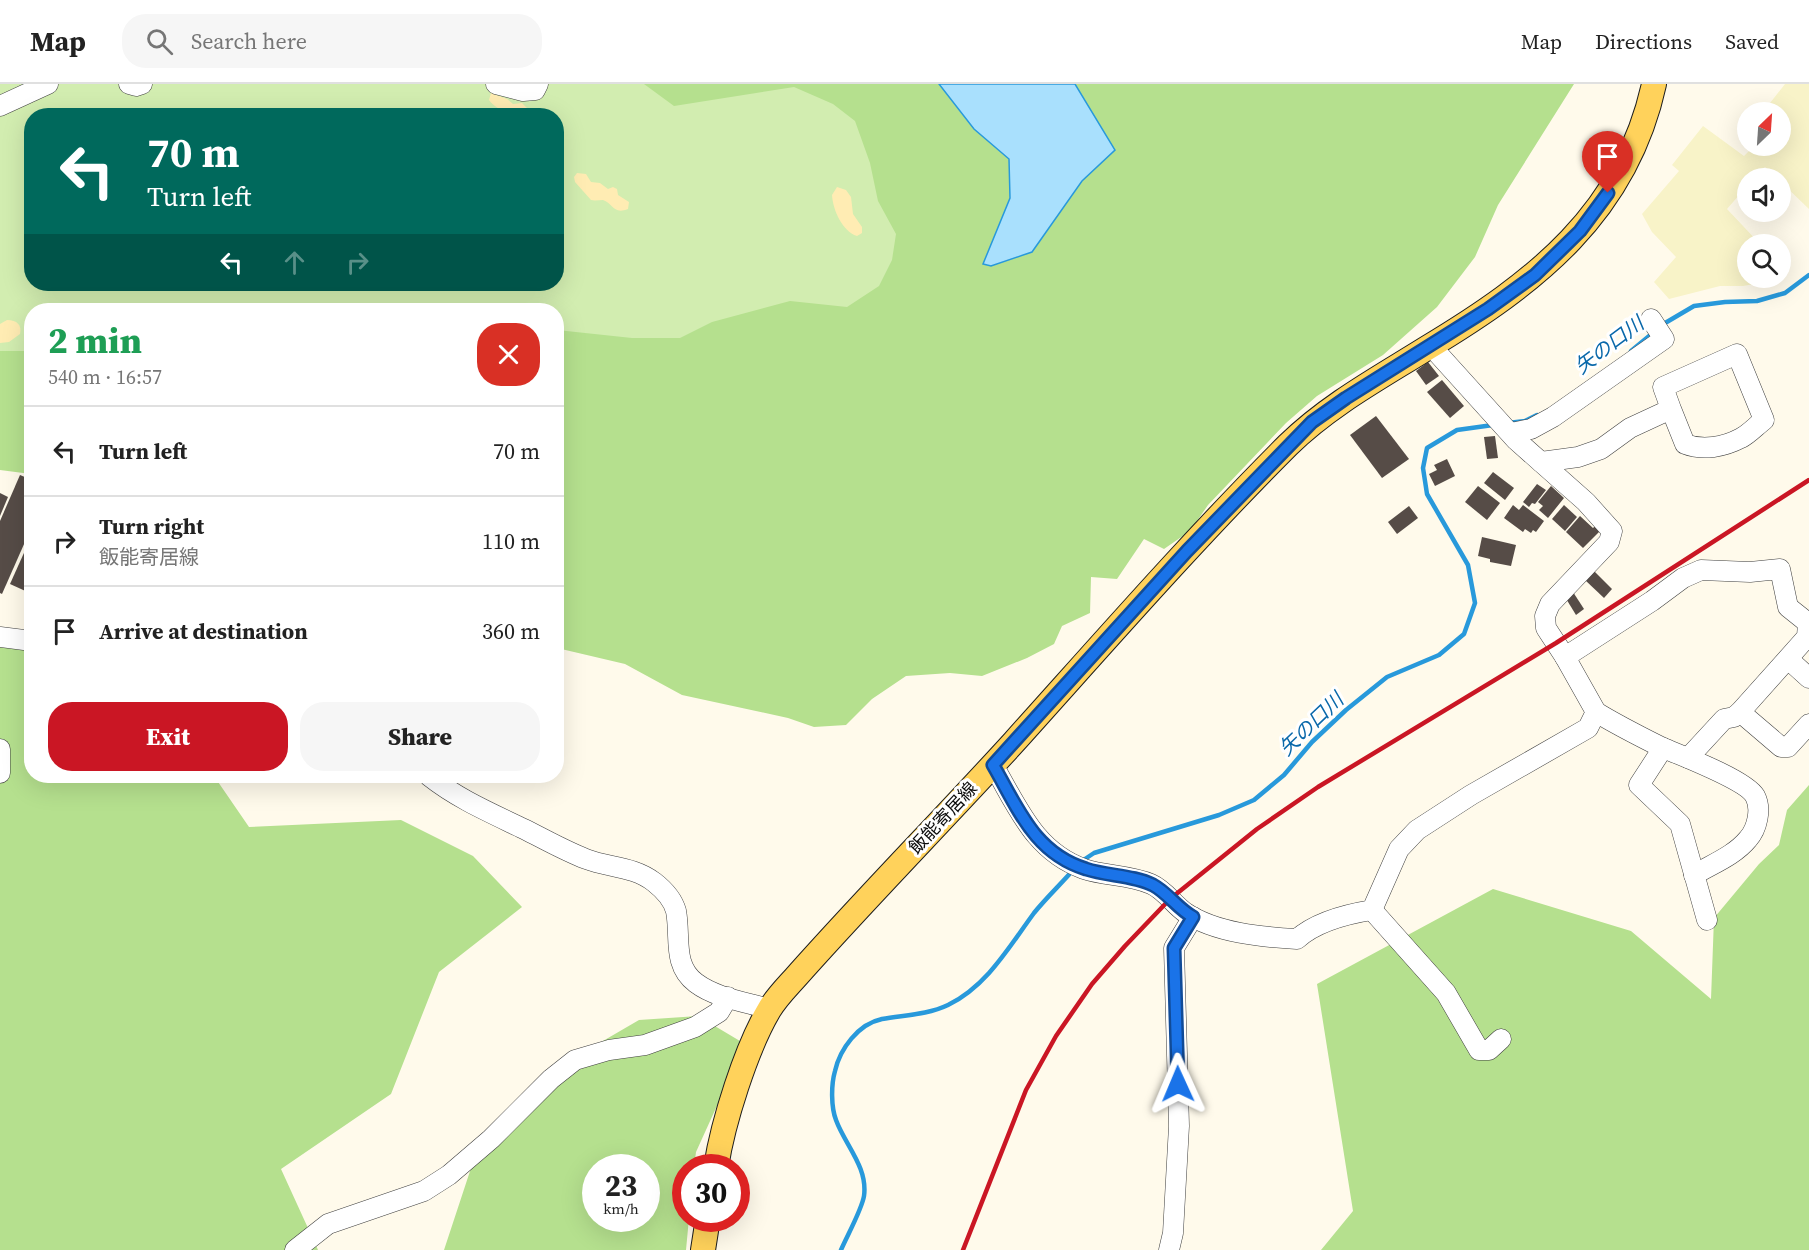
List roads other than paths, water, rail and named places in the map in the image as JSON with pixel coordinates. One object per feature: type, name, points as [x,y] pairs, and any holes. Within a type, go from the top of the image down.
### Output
[{"type":"main road","name":"飯能寄居線","points":[[719,1154],[731,1104],[769,1009],[825,944],[993,765],[1194,543],[1312,422],[1346,398],[1488,309],[1535,275],[1580,231],[1599,207],[1630,155],[1643,127],[1654,84]]},
{"type":"main road","points":[[703,1250],[706,1232]]},
{"type":"street","points":[[0,106],[48,84]]},
{"type":"street","points":[[129,84],[142,84]]},
{"type":"street","points":[[496,84],[523,91],[535,90],[538,84]]},
{"type":"street","points":[[1510,433],[1531,429],[1553,417],[1664,339],[1655,326]]},
{"type":"street","points":[[1431,346],[1510,433],[1586,502],[1612,531],[1609,542],[1550,604],[1545,616],[1546,628],[1596,712],[1663,748],[1733,780],[1754,794],[1759,809],[1756,825],[1750,838],[1737,850],[1694,875]]},
{"type":"street","points":[[1737,354],[1764,420],[1742,438],[1716,447],[1697,448],[1685,444],[1671,409],[1663,387],[1737,354]]},
{"type":"street","points":[[1541,462],[1578,457],[1601,448],[1630,428],[1671,409]]},
{"type":"street","points":[[1565,657],[1652,601],[1683,578],[1701,570],[1750,572],[1780,569],[1788,607],[1808,622],[1807,637],[1740,712],[1734,717],[1724,719],[1688,758]]},
{"type":"street","points":[[0,637],[24,640]]},
{"type":"street","points":[[1788,659],[1809,678]]},
{"type":"street","points":[[1372,910],[1398,849],[1417,830],[1471,795],[1588,728],[1596,712]]},
{"type":"street","points":[[1740,712],[1781,747],[1788,747],[1809,724]]},
{"type":"street","points":[[1663,748],[1639,785],[1680,824],[1707,920]]},
{"type":"street","points":[[0,749],[0,774]]},
{"type":"street","points":[[993,765],[1034,835],[1045,847],[1066,861],[1084,869],[1152,885],[1193,917],[1257,937],[1296,939],[1307,930],[1339,918],[1372,910]]},
{"type":"street","points":[[438,783],[473,805],[585,859],[620,866],[655,883],[669,897],[676,910],[680,959],[686,973],[697,984],[728,997],[769,1009]]},
{"type":"street","points":[[1372,910],[1446,993],[1479,1050],[1490,1050],[1501,1039]]},
{"type":"street","points":[[1169,1250],[1173,1233],[1179,1126],[1174,948],[1193,917]]},
{"type":"street","points":[[295,1250],[328,1224],[424,1191],[449,1175],[491,1138],[551,1079],[575,1060],[609,1050],[645,1045],[695,1027],[719,1012],[728,997]]},
{"type":"water","points":[[939,84],[1075,84],[1115,150],[1082,181],[1032,252],[991,266],[983,264],[1010,198],[1009,159],[974,129]]},
{"type":"waterway","name":"矢の口川","points":[[1660,326],[1694,306],[1757,301],[1785,293],[1809,275]]},
{"type":"waterway","name":"矢の口川","points":[[1631,351],[1654,332]]},
{"type":"waterway","name":"矢の口川","points":[[1508,423],[1525,421],[1537,415]]},
{"type":"waterway","name":"矢の口川","points":[[1082,861],[1094,853],[1219,815],[1254,800],[1284,775],[1312,742],[1346,710],[1387,677],[1439,655],[1464,634],[1475,603],[1468,565],[1427,494],[1423,468],[1427,448],[1457,430],[1493,425]]},
{"type":"waterway","name":"矢の口川","points":[[841,1250],[864,1196],[863,1175],[840,1129],[833,1109],[834,1077],[841,1054],[851,1039],[873,1022],[924,1013],[948,1005],[962,997],[986,977],[1039,907],[1074,869]]},
{"type":"railway","points":[[963,1250],[1026,1090],[1056,1036],[1092,984],[1170,899],[1257,829],[1318,787],[1556,643],[1809,480]]}]
